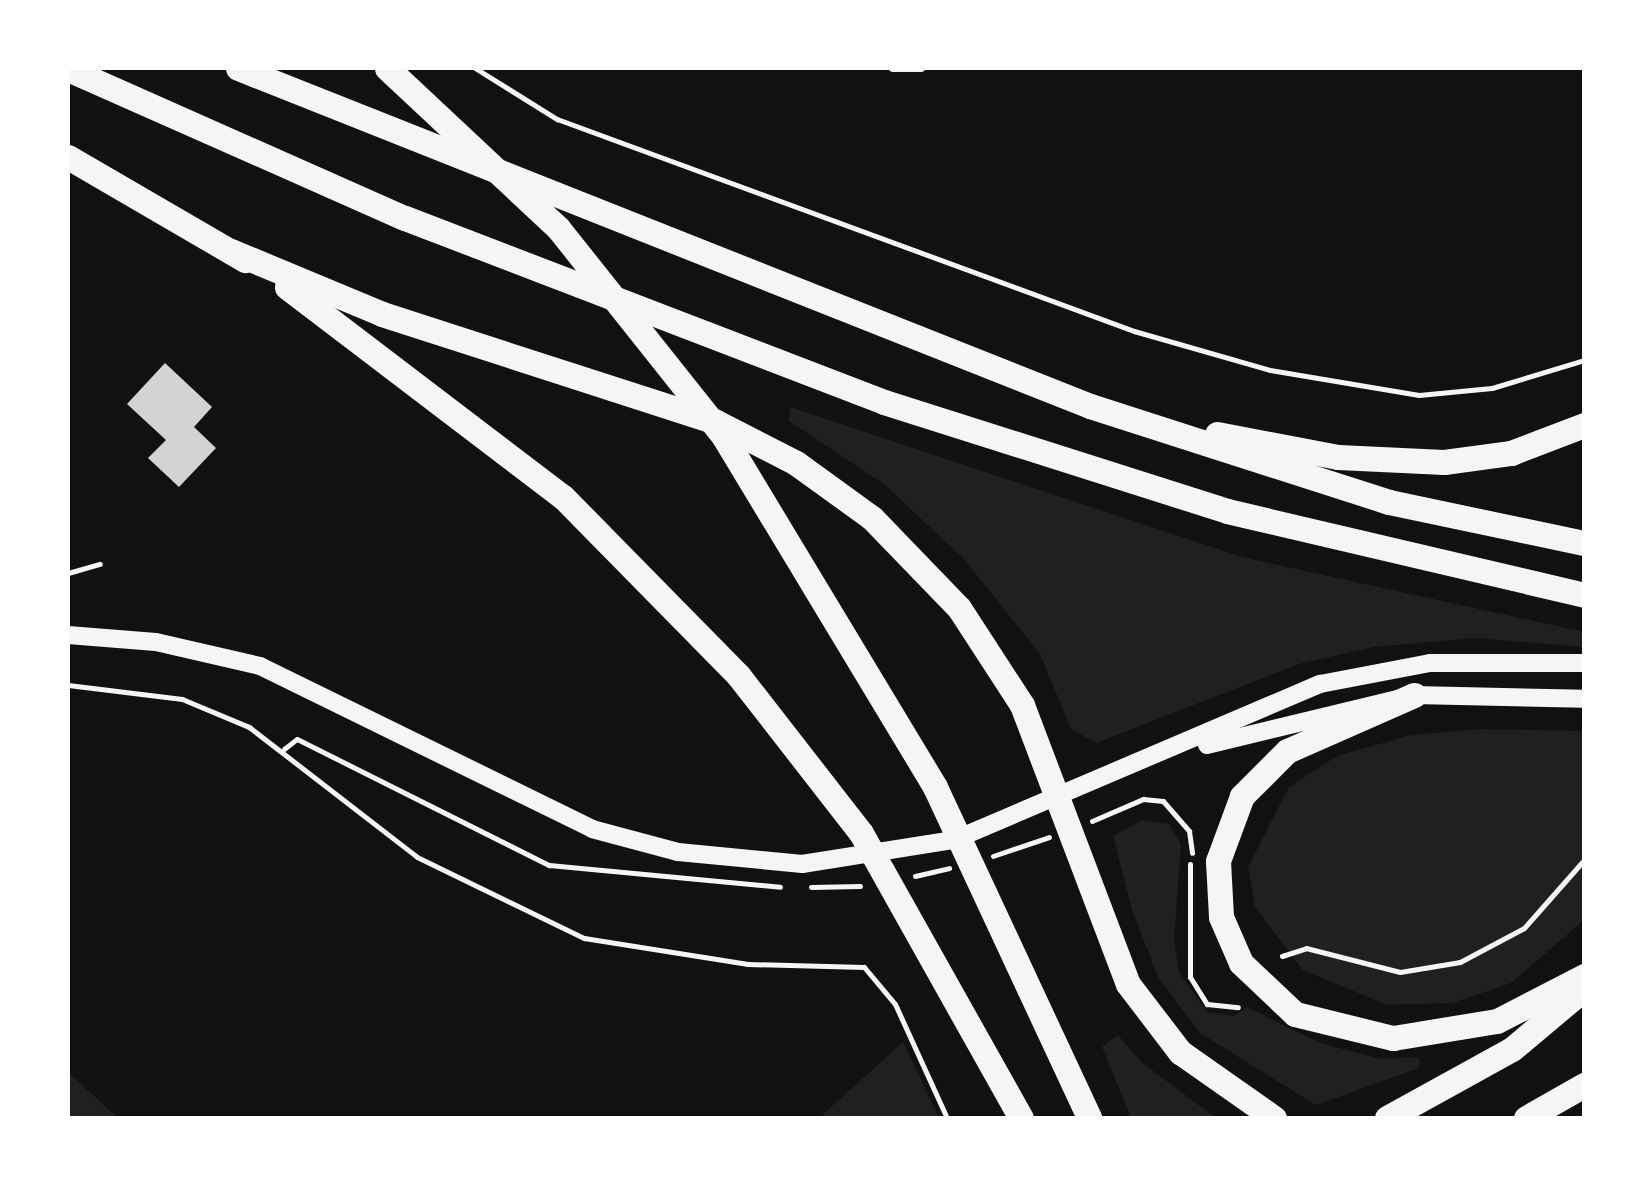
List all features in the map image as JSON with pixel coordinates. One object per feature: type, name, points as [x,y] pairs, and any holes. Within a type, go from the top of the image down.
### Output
[{"type":"highway","points":[[238,68],[1090,406],[1355,492],[1584,543]]},
{"type":"highway","points":[[387,68],[488,155],[628,309],[724,437],[827,601],[985,882],[1089,1118]]},
{"type":"highway","points":[[68,69],[406,218],[884,402],[1226,510],[1584,596]]},
{"type":"highway","points":[[68,157],[231,250],[500,443],[620,549],[738,675],[861,833],[1021,1118]]},
{"type":"highway","points":[[231,250],[397,319],[714,421],[796,463],[872,518],[959,608],[1022,705],[1128,984],[1180,1052],[1274,1118]]},
{"type":"highway","points":[[1090,406],[1303,452],[1424,462],[1511,453],[1584,425]]},
{"type":"highway","points":[[1414,695],[1287,752],[1242,796],[1218,861],[1221,917],[1241,963],[1295,1014],[1394,1038],[1497,1021],[1584,976]]},
{"type":"highway","points":[[1387,1118],[1480,1070],[1584,987]]},
{"type":"highway","points":[[1526,1118],[1584,1085]]},
{"type":"street","points":[[68,635],[156,642],[260,666],[592,830],[678,852],[802,864],[954,840],[1168,755],[1305,690],[1383,668],[1584,664]]},
{"type":"street","points":[[1168,755],[1414,695],[1584,699]]},
{"type":"lane","points":[[893,68],[921,68]]},
{"type":"path","points":[[475,68],[557,119],[1134,331],[1270,370],[1419,395],[1507,385],[1584,360]]},
{"type":"path","points":[[68,573],[100,564]]},
{"type":"path","points":[[68,685],[182,699],[284,749],[417,857],[584,938],[748,964],[864,966],[895,1004],[947,1118]]},
{"type":"path","points":[[284,749],[297,739],[548,865],[816,887]]},
{"type":"path","points":[[1106,816],[1152,798],[1183,819],[1192,851],[1183,914],[1190,977],[1207,1004],[1238,1007]]},
{"type":"path","points":[[1282,956],[1306,948],[1400,972],[1460,962],[1524,928],[1584,860]]},
{"type":"shaded area","points":[[790,407],[1242,557],[1584,632],[1584,647],[1475,638],[1374,647],[1299,664],[1096,743],[1071,729],[1040,654],[964,559],[885,485],[789,421]]},
{"type":"shaded area","points":[[1480,729],[1584,731],[1584,920],[1511,983],[1452,1003],[1387,1005],[1303,970],[1255,907],[1248,867],[1289,787],[1337,756],[1411,735]]},
{"type":"shaded area","points":[[1142,820],[1169,824],[1181,844],[1174,941],[1179,972],[1207,1012],[1234,1016],[1247,1007],[1320,1043],[1381,1059],[1419,1057],[1419,1068],[1316,1105],[1200,1033],[1158,977],[1132,910],[1113,836]]},
{"type":"shaded area","points":[[1118,1035],[1140,1061],[1216,1118],[1131,1118],[1102,1047]]},
{"type":"shaded area","points":[[903,1042],[939,1118],[819,1118]]},
{"type":"shaded area","points":[[68,1072],[118,1118],[68,1118]]},
{"type":"building","points":[[165,363],[212,407],[194,427],[216,448],[179,487],[148,458],[166,440],[127,404]]}]
